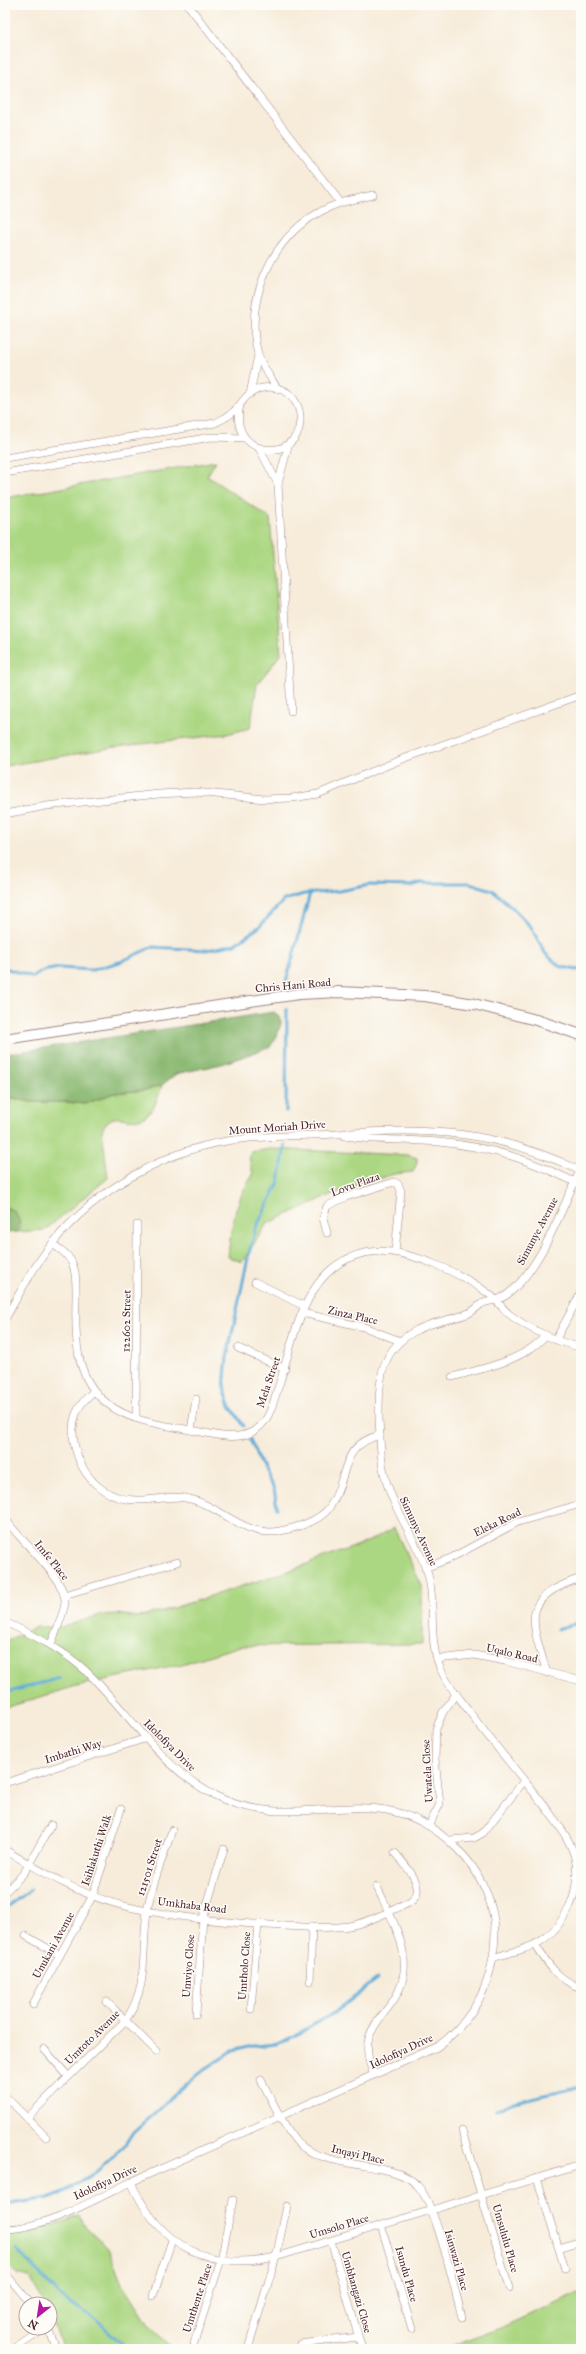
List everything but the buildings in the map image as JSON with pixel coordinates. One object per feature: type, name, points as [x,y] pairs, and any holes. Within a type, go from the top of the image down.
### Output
[{"type":"main road","name":"Chris Hani Road","points":[[5,1039],[260,999],[299,994],[339,992],[425,996],[474,1004],[536,1020],[581,1035]]},
{"type":"street","points":[[188,5],[340,202]]},
{"type":"street","points":[[250,394],[258,355],[255,324],[256,302],[270,264],[281,246],[298,227],[318,213],[340,202],[373,195]]},
{"type":"street","points":[[258,355],[277,388]]},
{"type":"street","points":[[5,458],[207,425],[225,418],[250,394],[263,387],[277,388],[292,396],[298,405],[301,415],[298,430],[289,443],[278,484],[291,711]]},
{"type":"street","points":[[240,405],[237,416],[238,426],[245,438],[259,448],[269,450],[280,448],[289,443]]},
{"type":"street","points":[[5,473],[211,437],[245,438]]},
{"type":"street","points":[[259,448],[278,484]]},
{"type":"street","points":[[5,814],[46,806],[159,794],[195,792],[265,799],[292,798],[318,794],[400,760],[581,695]]},
{"type":"street","name":"Mount Moriah Drive","points":[[5,1319],[52,1244],[88,1208],[112,1190],[159,1163],[209,1145],[241,1139],[392,1130],[468,1135],[527,1148],[580,1171]]},
{"type":"street","name":"Mount Moriah Drive","points":[[335,1134],[360,1138],[439,1142],[507,1153],[550,1169],[578,1184]]},
{"type":"street","name":"Simunye Avenue","points":[[495,1957],[536,1946],[552,1934],[562,1922],[572,1902],[576,1880],[576,1863],[561,1828],[446,1681],[437,1659],[433,1649],[431,1632],[431,1588],[426,1568],[388,1488],[383,1467],[380,1435],[379,1379],[389,1354],[400,1341],[419,1328],[470,1313],[483,1303],[498,1302],[519,1284],[529,1270],[578,1184],[580,1171]]},
{"type":"street","name":"Lovu Plaza","points":[[327,1233],[322,1218],[327,1206],[346,1197],[394,1182],[398,1184],[401,1191],[395,1252]]},
{"type":"street","name":"122602 Street","points":[[136,1418],[137,1225]]},
{"type":"street","name":"Mela Street","points":[[52,1244],[62,1251],[73,1265],[76,1289],[76,1349],[80,1364],[94,1391],[110,1406],[136,1418],[191,1430],[229,1436],[243,1435],[255,1430],[264,1423],[271,1410],[304,1306],[320,1280],[339,1263],[360,1254],[382,1251],[395,1252],[415,1258],[467,1280],[498,1302],[510,1315],[546,1335],[581,1347]]},
{"type":"street","points":[[255,1282],[304,1306]]},
{"type":"street","points":[[556,1339],[581,1293]]},
{"type":"street","name":"Zinza Place","points":[[302,1313],[364,1327],[400,1341]]},
{"type":"street","points":[[452,1377],[512,1358],[539,1343],[546,1335]]},
{"type":"street","points":[[238,1348],[285,1369]]},
{"type":"street","points":[[94,1391],[79,1406],[75,1414],[73,1426],[74,1439],[79,1461],[95,1484],[113,1496],[132,1500],[179,1496],[195,1500],[250,1529],[260,1532],[287,1529],[320,1515],[328,1509],[334,1500],[354,1449],[367,1439],[380,1435]]},
{"type":"street","points":[[191,1430],[196,1399]]},
{"type":"street","name":"Eleka Road","points":[[426,1568],[451,1558],[518,1522],[581,1504]]},
{"type":"street","name":"Imfe Place","points":[[5,1518],[50,1572],[64,1594],[63,1610],[51,1644]]},
{"type":"street","points":[[64,1594],[177,1562]]},
{"type":"street","points":[[547,1672],[534,1626],[535,1613],[538,1604],[550,1590],[581,1578]]},
{"type":"street","name":"Idolofiya Drive","points":[[5,1622],[51,1644],[87,1672],[147,1738],[191,1781],[215,1796],[241,1806],[265,1811],[370,1807],[392,1811],[429,1825],[450,1840],[470,1862],[486,1893],[495,1929],[495,1957],[481,1998],[463,2024],[453,2035],[431,2050],[130,2182],[57,2216],[29,2226],[5,2229]]},
{"type":"street","name":"Uqalo Road","points":[[437,1659],[474,1655],[547,1672],[581,1682]]},
{"type":"street","name":"Uwatela Close","points":[[429,1825],[440,1804],[435,1759],[436,1729],[443,1712],[456,1694]]},
{"type":"street","name":"Imbathi Way","points":[[5,1784],[147,1738]]},
{"type":"street","points":[[450,1840],[474,1838],[482,1833],[524,1781]]},
{"type":"street","name":"Isihlakuthi Walk","points":[[92,1897],[121,1809]]},
{"type":"street","points":[[5,1892],[19,1880],[51,1825]]},
{"type":"street","name":"121501 Street","points":[[147,1910],[172,1830]]},
{"type":"street","name":"Umviyo Close","points":[[196,2014],[203,1918],[224,1849]]},
{"type":"street","name":"Umkhaba Road","points":[[5,1850],[92,1897],[147,1910],[203,1918],[258,1924],[312,1927],[349,1926],[388,1912],[412,1900],[417,1893],[414,1880],[395,1853]]},
{"type":"street","points":[[374,2075],[367,2055],[368,2038],[372,2028],[398,1991],[405,1969],[402,1948],[377,1887]]},
{"type":"street","name":"Unukani Avenue","points":[[33,2004],[92,1897]]},
{"type":"street","name":"Umtoto Avenue","points":[[27,2118],[125,2021],[134,2009],[140,1993],[147,1910]]},
{"type":"street","name":"Umtholo Close","points":[[251,2009],[258,1924]]},
{"type":"street","points":[[310,1980],[312,1927]]},
{"type":"street","points":[[26,1936],[60,1955]]},
{"type":"street","points":[[536,1946],[548,1964],[567,1983],[581,1988]]},
{"type":"street","points":[[108,2002],[156,2051]]},
{"type":"street","points":[[44,2049],[68,2076]]},
{"type":"street","name":"Inqayi Place","points":[[261,2080],[292,2134],[306,2149],[326,2158],[403,2176],[416,2184],[431,2210]]},
{"type":"street","points":[[5,2096],[46,2136]]},
{"type":"street","name":"Umsululu Place","points":[[462,2131],[509,2288]]},
{"type":"street","name":"Umsolo Place","points":[[130,2182],[150,2217],[172,2240],[190,2250],[221,2260],[251,2261],[276,2258],[581,2165]]},
{"type":"street","points":[[537,2178],[565,2269]]},
{"type":"street","name":"Umthente Place","points":[[194,2343],[221,2260],[233,2200]]},
{"type":"street","points":[[248,2349],[276,2258],[287,2206]]},
{"type":"street","name":"Isinwazi Place","points":[[431,2210],[462,2316]]},
{"type":"street","name":"Isundu Place","points":[[381,2225],[412,2330]]},
{"type":"street","points":[[153,2296],[172,2240]]},
{"type":"street","name":"Umbhangazi Close","points":[[331,2241],[362,2349]]},
{"type":"street","points":[[559,2248],[581,2241]]},
{"type":"street","points":[[5,2273],[24,2296]]},
{"type":"street","points":[[14,2349],[34,2336]]},
{"type":"street","points":[[50,2336],[56,2349]]},
{"type":"street","points":[[300,2344],[358,2337]]},
{"type":"green space","points":[[216,461],[207,476],[270,518],[281,654],[257,684],[250,728],[227,734],[116,747],[5,766],[5,498]]},
{"type":"green space","points":[[274,1012],[280,1017],[281,1023],[277,1036],[270,1047],[222,1064],[176,1074],[162,1085],[146,1090],[114,1093],[85,1104],[66,1102],[31,1102],[5,1096],[5,1054]]},
{"type":"green space","points":[[162,1085],[155,1104],[148,1114],[135,1120],[117,1118],[112,1119],[102,1130],[108,1178],[45,1230],[17,1232],[21,1227],[15,1212],[5,1206],[5,1096],[31,1102],[66,1102],[85,1104],[114,1093],[146,1090]]},
{"type":"green space","points":[[270,1149],[408,1155],[417,1158],[417,1163],[413,1172],[394,1174],[330,1195],[267,1224],[242,1262],[228,1257],[238,1204],[253,1175],[249,1157],[251,1152]]},
{"type":"green space","points":[[5,1206],[15,1212],[20,1222],[17,1232],[5,1233]]},
{"type":"green space","points":[[394,1528],[422,1586],[422,1644],[240,1646],[182,1664],[76,1686],[5,1708],[5,1641],[37,1627],[63,1627],[100,1615],[117,1614],[137,1617],[167,1610],[286,1572],[367,1542]]},
{"type":"green space","points":[[80,2216],[84,2225],[108,2248],[122,2284],[148,2325],[173,2349],[63,2349],[58,2336],[58,2296],[40,2296],[29,2277],[17,2274],[5,2262],[5,2235],[29,2233]]},
{"type":"green space","points":[[581,2291],[581,2349],[443,2349],[496,2330]]},
{"type":"waterway","points":[[5,968],[33,977],[43,971],[59,968],[92,970],[120,962],[152,947],[207,950],[235,944],[259,927],[284,900],[304,894],[339,891],[370,885],[411,886],[421,883],[470,883],[492,890],[513,908],[531,927],[545,953],[559,966],[576,970],[581,969]]},
{"type":"waterway","points":[[286,982],[310,893]]},
{"type":"waterway","points":[[286,1111],[287,1009]]},
{"type":"waterway","points":[[244,1426],[230,1406],[224,1388],[227,1357],[249,1253],[256,1228],[279,1182],[285,1145]]},
{"type":"waterway","points":[[250,1439],[262,1469],[274,1489],[277,1508]]},
{"type":"waterway","points":[[557,1629],[581,1622]]},
{"type":"waterway","points":[[5,1693],[60,1678]]},
{"type":"waterway","points":[[5,1909],[30,1890]]},
{"type":"waterway","points":[[5,2205],[49,2198],[66,2191],[96,2172],[124,2146],[133,2132],[199,2073],[233,2051],[254,2046],[278,2044],[296,2035],[337,2011],[377,1979]]},
{"type":"waterway","points":[[496,2110],[514,2102],[581,2087]]},
{"type":"waterway","points":[[16,2249],[60,2296],[94,2318],[128,2349]]}]
